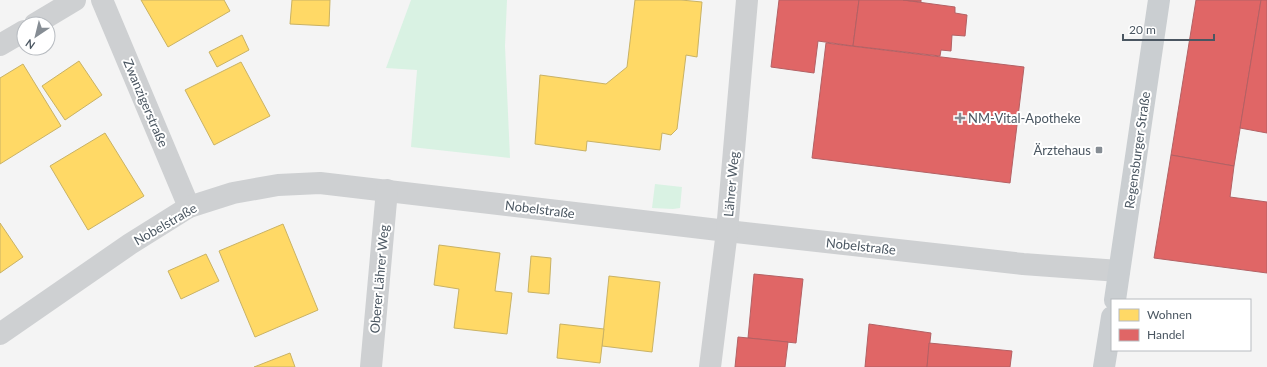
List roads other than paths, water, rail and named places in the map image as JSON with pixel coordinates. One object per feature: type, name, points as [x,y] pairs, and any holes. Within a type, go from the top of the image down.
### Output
[{"type":"main road","name":"Regensburger Straße","points":[[1114,299],[1159,0]]},
{"type":"main road","points":[[1104,367],[1111,323]]},
{"type":"street","points":[[48,16],[75,0]]},
{"type":"street","name":"Zwanzigerstraße","points":[[102,0],[189,207]]},
{"type":"street","name":"Lährer Weg","points":[[710,367],[727,231],[747,0]]},
{"type":"street","points":[[0,45],[16,36]]},
{"type":"street","name":"Nobelstraße","points":[[0,334],[130,244],[189,207],[233,193],[278,185],[320,183],[1023,264],[1119,271]]},
{"type":"street","name":"Oberer Lährer Weg","points":[[371,367],[387,190]]},
{"type":"place","name":"NM-Vital-Apotheke","points":[[960,118]]},
{"type":"place","name":"Ärztehaus","points":[[1099,150]]}]
